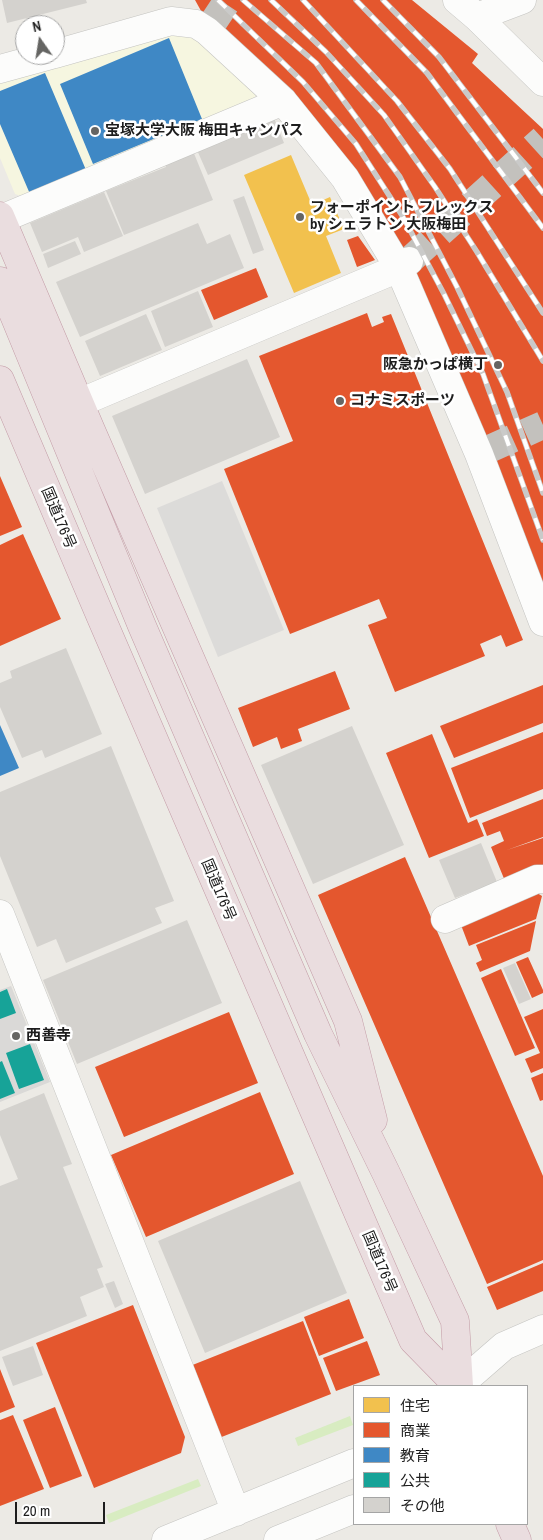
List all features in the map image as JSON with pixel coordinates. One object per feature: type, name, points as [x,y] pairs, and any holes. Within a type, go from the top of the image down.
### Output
[{"type":"highway","points":[[1,217],[79,403],[348,1021],[386,1173]]},
{"type":"highway","points":[[0,281],[142,626],[318,1034],[386,1173],[454,1321],[458,1385]]},
{"type":"highway","name":"国道176号","points":[[0,380],[413,1340],[457,1385]]},
{"type":"highway","points":[[510,1525],[517,1540]]},
{"type":"street","points":[[457,0],[478,17],[543,82]]},
{"type":"street","points":[[478,17],[522,0]]},
{"type":"street","points":[[65,51],[171,21],[196,24],[209,29],[283,101],[345,178],[404,264],[483,452],[543,622]]},
{"type":"street","points":[[0,69],[15,65]]},
{"type":"street","points":[[1,217],[283,101]]},
{"type":"street","points":[[79,403],[404,264]]},
{"type":"street","points":[[445,919],[543,878]]},
{"type":"street","points":[[0,914],[236,1512]]},
{"type":"street","points":[[459,1385],[504,1346],[543,1329]]},
{"type":"street","points":[[166,1540],[353,1463]]},
{"type":"street","points":[[278,1540],[353,1509]]},
{"type":"shaded area","name":"宝塚大学大阪 梅田キャンパス","points":[[176,31],[191,34],[256,94],[252,105],[30,199],[15,194],[0,158],[0,80],[54,65],[65,65],[65,62]]},
{"type":"shaded area","points":[[222,481],[284,630],[218,657],[157,508]]},
{"type":"shaded area","name":"西善寺","points":[[11,986],[50,1082],[0,1102],[0,990]]},
{"type":"green space","points":[[350,1416],[353,1425],[298,1446],[295,1438]]},
{"type":"green space","points":[[198,1479],[201,1486],[109,1523],[106,1515]]},
{"type":"building: 住宅","name":"フォーポイント フレックス by シェラトン 大阪梅田","points":[[291,155],[312,205],[330,197],[344,229],[326,236],[341,273],[294,293],[244,175]]},
{"type":"building: 商業","name":"阪急かっぱ横丁","points":[[195,0],[412,0],[478,54],[472,63],[543,129],[543,591],[419,279],[409,261],[210,27]]},
{"type":"building: 商業","points":[[358,236],[375,260],[357,267],[347,240]]},
{"type":"building: 商業","points":[[256,268],[268,297],[214,320],[201,290]]},
{"type":"building: 商業","points":[[367,313],[372,327],[384,322],[382,317],[391,314],[523,640],[506,647],[501,635],[480,644],[485,656],[395,692],[368,625],[387,618],[379,599],[290,634],[224,469],[293,441],[259,356]]},
{"type":"building: 商業","points":[[0,476],[22,527],[0,536]]},
{"type":"building: 商業","points":[[23,534],[61,619],[0,646],[0,545]]},
{"type":"building: 商業","points":[[335,671],[350,709],[298,729],[302,741],[281,749],[277,737],[253,747],[238,708]]},
{"type":"building: 商業","points":[[543,685],[543,723],[454,758],[440,726]]},
{"type":"building: 商業","points":[[543,732],[543,789],[470,818],[451,768]]},
{"type":"building: 商業","points":[[432,734],[468,823],[477,819],[484,836],[429,858],[386,753]]},
{"type":"building: 商業","points":[[543,799],[543,837],[507,850],[543,838],[543,866],[505,881],[491,847],[504,841],[500,831],[487,836],[482,823]]},
{"type":"building: 商業","points":[[405,857],[543,1176],[543,1260],[487,1284],[318,895]]},
{"type":"building: 商業","points":[[537,893],[542,896],[536,919],[469,946],[461,925]]},
{"type":"building: 商業","points":[[536,921],[530,951],[480,972],[476,963],[482,960],[476,945]]},
{"type":"building: 商業","points":[[528,957],[543,990],[543,993],[532,998],[516,962]]},
{"type":"building: 商業","points":[[501,969],[535,1048],[515,1056],[481,978]]},
{"type":"building: 商業","points":[[543,1009],[543,1068],[531,1073],[525,1059],[540,1053],[524,1017]]},
{"type":"building: 商業","points":[[229,1012],[258,1083],[124,1137],[95,1067]]},
{"type":"building: 商業","points":[[543,1073],[543,1100],[540,1101],[531,1078]]},
{"type":"building: 商業","points":[[260,1092],[294,1174],[146,1237],[111,1155]]},
{"type":"building: 商業","points":[[543,1263],[543,1291],[497,1310],[487,1287]]},
{"type":"building: 商業","points":[[349,1299],[364,1338],[319,1356],[304,1317]]},
{"type":"building: 商業","points":[[133,1305],[185,1437],[181,1453],[94,1488],[36,1343]]},
{"type":"building: 商業","points":[[303,1321],[331,1394],[219,1438],[190,1366]]},
{"type":"building: 商業","points":[[367,1341],[380,1375],[336,1391],[323,1358]]},
{"type":"building: 商業","points":[[0,1369],[15,1407],[0,1413]]},
{"type":"building: 商業","points":[[55,1407],[82,1476],[50,1488],[23,1420]]},
{"type":"building: 商業","points":[[13,1415],[44,1489],[0,1506],[0,1420]]},
{"type":"building: 教育","points":[[169,38],[202,119],[93,164],[60,84]]},
{"type":"building: 教育","points":[[45,73],[86,170],[30,194],[0,124],[0,91]]},
{"type":"building: 教育","points":[[0,725],[19,768],[0,776]]},
{"type":"building: 公共","points":[[7,989],[16,1013],[0,1019],[0,992]]},
{"type":"building: 公共","points":[[30,1044],[44,1080],[19,1089],[6,1053]]},
{"type":"building: 公共","points":[[2,1061],[15,1093],[0,1099],[0,1062]]},
{"type":"building: その他","points":[[2,0],[86,0],[87,3],[39,15],[15,15],[15,21],[7,23]]},
{"type":"building: その他","points":[[274,118],[284,143],[208,175],[197,150]]},
{"type":"building: その他","points":[[193,151],[213,200],[124,235],[106,191],[166,167],[164,163]]},
{"type":"building: その他","points":[[104,192],[123,236],[84,252],[78,237],[42,252],[30,223]]},
{"type":"building: その他","points":[[244,196],[264,250],[253,254],[233,200]]},
{"type":"building: その他","points":[[198,223],[207,244],[230,234],[244,268],[80,337],[56,282]]},
{"type":"building: その他","points":[[75,241],[81,254],[48,268],[43,254]]},
{"type":"building: その他","points":[[198,291],[213,327],[165,347],[151,311]]},
{"type":"building: その他","points":[[146,314],[162,350],[100,376],[85,341]]},
{"type":"building: その他","points":[[247,359],[280,437],[145,494],[112,416]]},
{"type":"building: その他","points":[[66,648],[102,734],[45,758],[42,750],[22,758],[0,707],[0,683],[12,678],[10,671]]},
{"type":"building: その他","points":[[352,726],[404,845],[313,884],[261,765]]},
{"type":"building: その他","points":[[111,746],[174,901],[155,908],[162,923],[66,963],[56,939],[37,947],[0,856],[0,792]]},
{"type":"building: その他","points":[[481,843],[497,882],[455,898],[439,860]]},
{"type":"building: その他","points":[[187,920],[222,1003],[77,1064],[43,980]]},
{"type":"building: その他","points":[[515,963],[531,999],[519,1004],[503,968]]},
{"type":"building: その他","points":[[44,1093],[72,1164],[63,1167],[103,1267],[97,1269],[104,1287],[80,1297],[87,1316],[0,1351],[0,1186],[18,1179],[0,1135],[0,1111]]},
{"type":"building: その他","points":[[300,1181],[347,1293],[205,1353],[158,1241]]},
{"type":"building: その他","points":[[114,1281],[123,1304],[115,1308],[105,1284]]},
{"type":"building: その他","points":[[33,1346],[43,1375],[13,1386],[2,1357]]},
{"type":"tunnel","points":[[210,27],[228,0]]},
{"type":"tunnel","points":[[409,261],[543,139]]},
{"type":"tunnel","points":[[487,450],[543,425]]},
{"type":"railway","points":[[218,0],[303,82],[356,144],[403,217],[444,294],[483,374],[543,540]]},
{"type":"railway","points":[[243,0],[316,63],[400,177],[457,287],[507,392],[543,493]]},
{"type":"railway","points":[[271,0],[326,52],[384,115],[435,187],[543,361]]},
{"type":"railway","points":[[303,0],[397,101],[450,169],[543,313]]},
{"type":"railway","points":[[356,0],[427,73],[543,228]]},
{"type":"railway","points":[[383,0],[439,57],[543,193]]},
{"type":"place","name":"宝塚大学大阪 梅田キャンパス","points":[[95,131]]},
{"type":"place","name":"フォーポイント フレックス by シェラトン 大阪梅田","points":[[300,217]]},
{"type":"place","name":"阪急かっぱ横丁","points":[[498,365]]},
{"type":"place","name":"コナミスポーツ","points":[[340,401]]},
{"type":"place","name":"西善寺","points":[[16,1036]]}]
